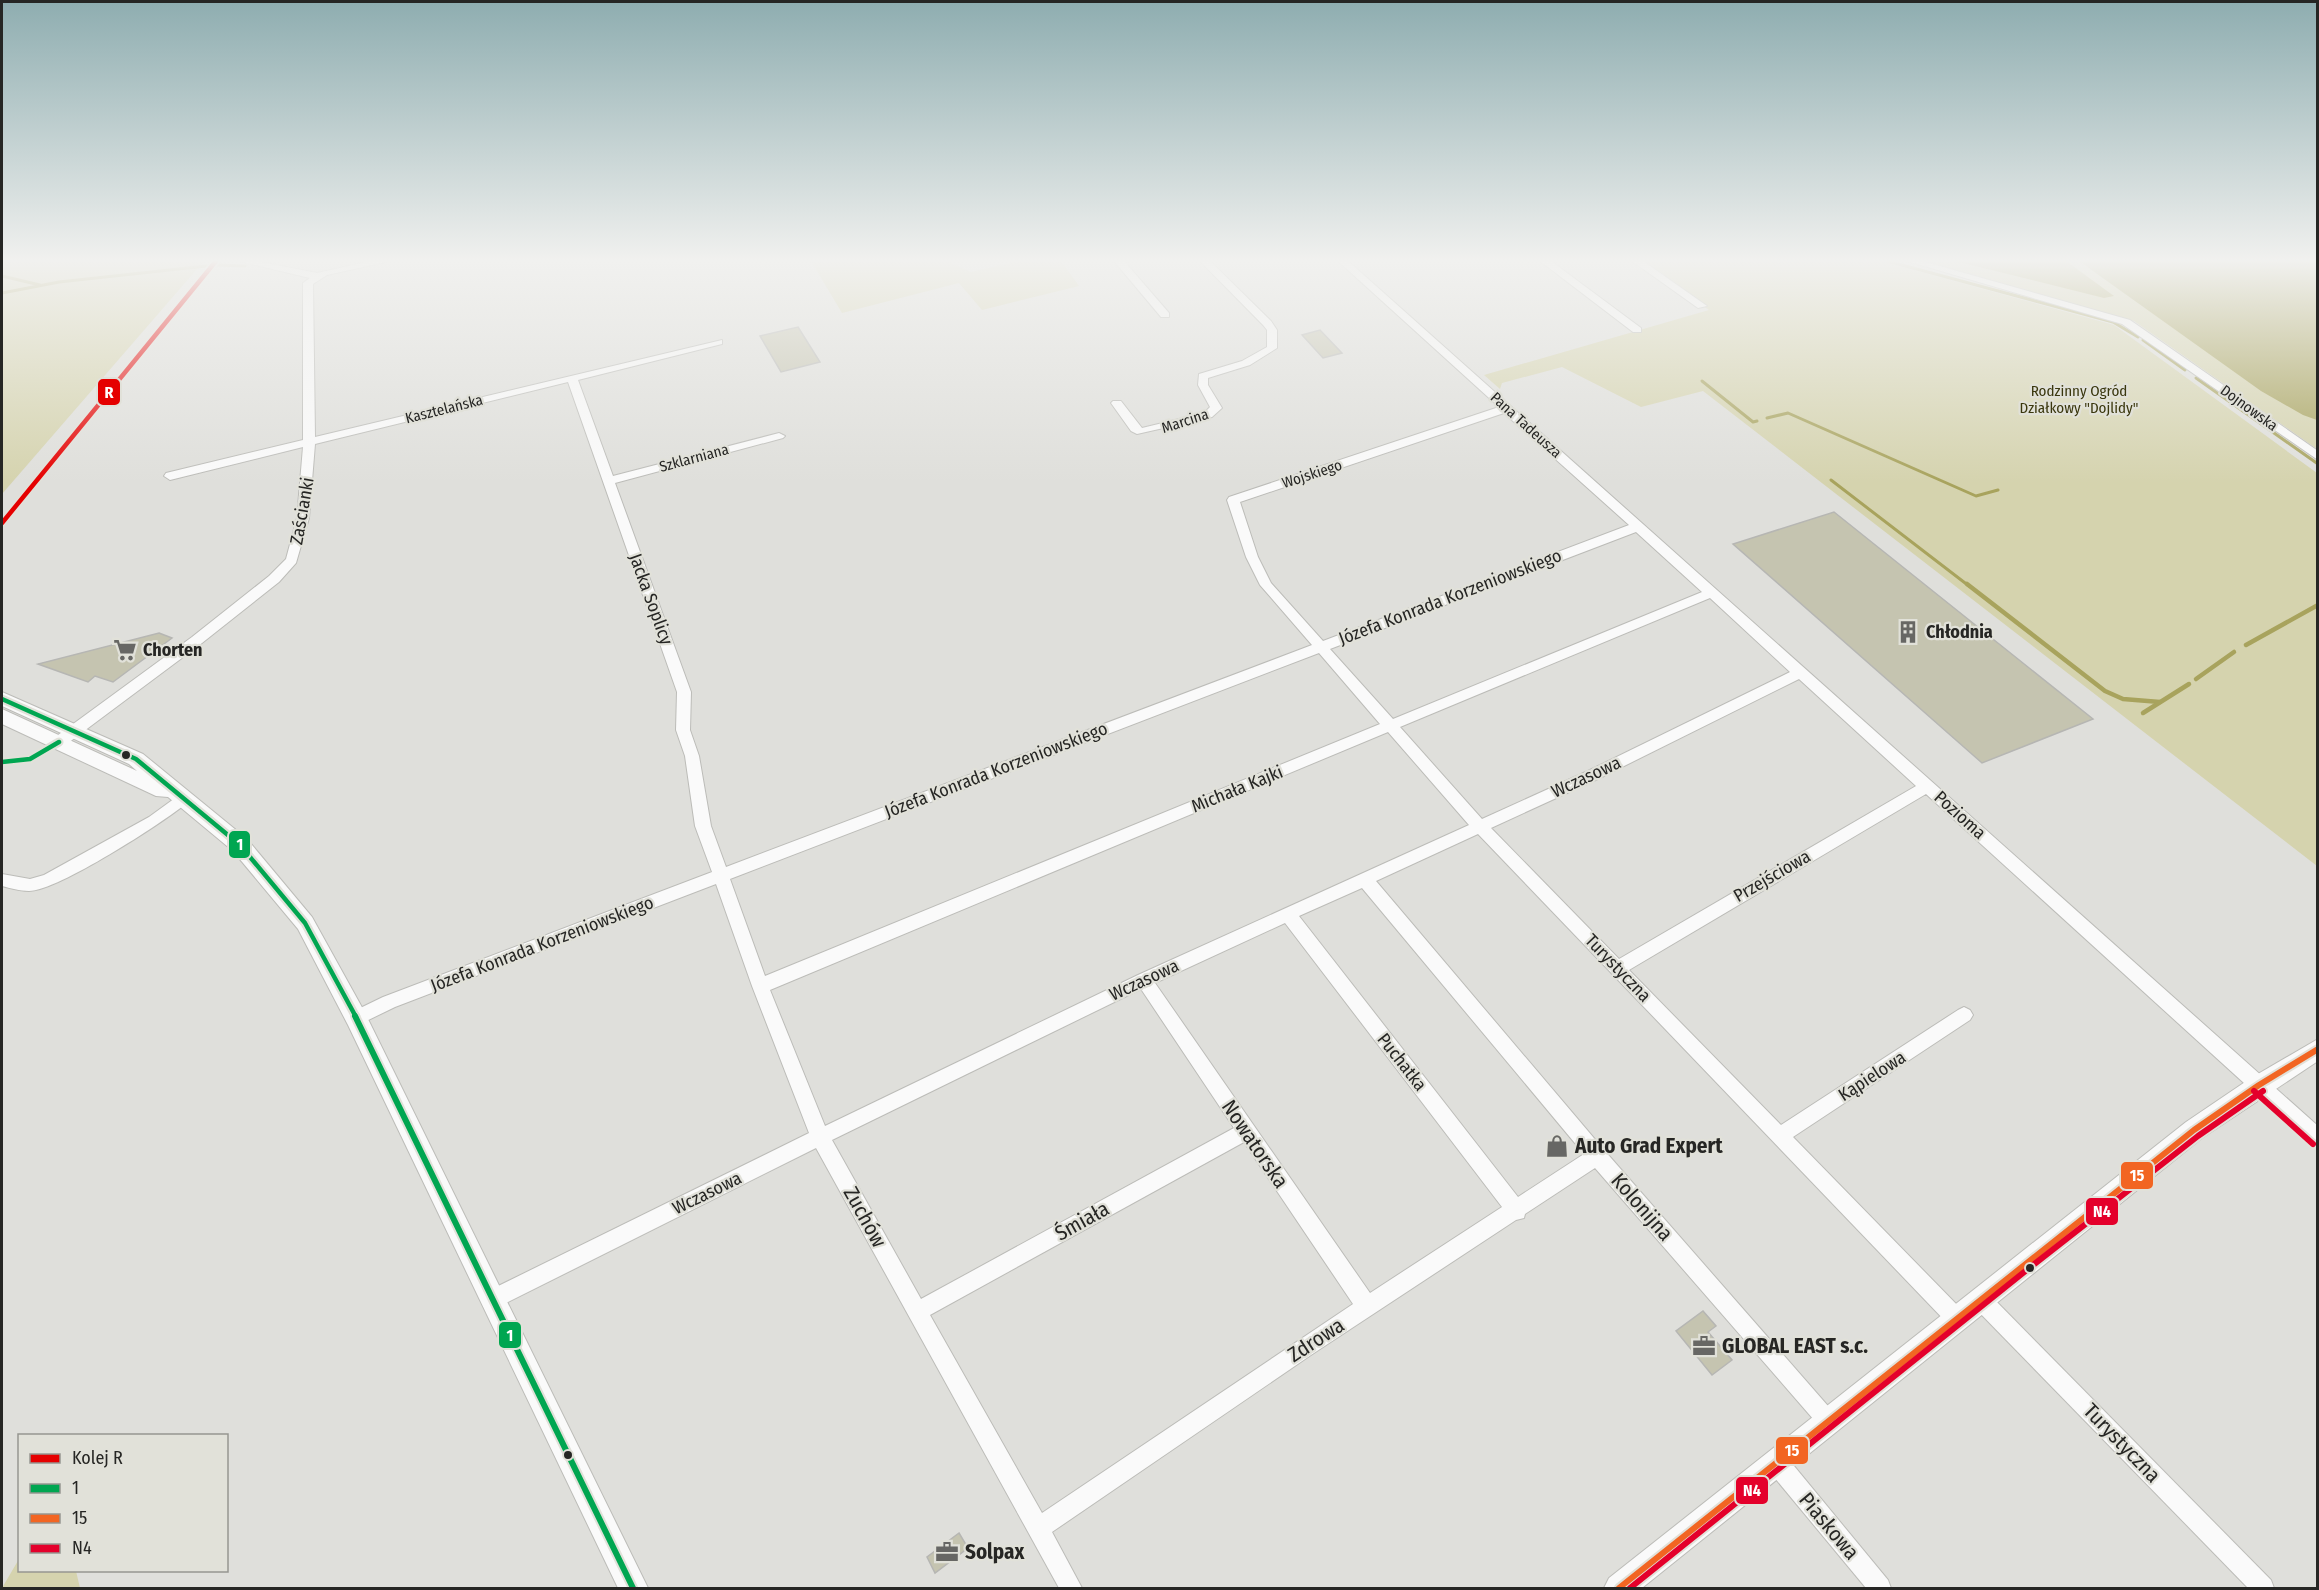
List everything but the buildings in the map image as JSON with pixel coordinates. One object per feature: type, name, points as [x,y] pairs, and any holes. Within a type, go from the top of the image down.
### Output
[{"type":"street","name":"Zaścianki","points":[[59,742],[197,640],[274,579],[292,560],[307,489],[310,441],[309,335]]},
{"type":"street","name":"Marcina","points":[[1117,403],[1135,429],[1141,432],[1150,432],[1208,415],[1216,408],[1203,385],[1203,376],[1246,363],[1272,348],[1272,335]]},
{"type":"street","name":"Pana Tadeusza","points":[[1426,335],[1601,494]]},
{"type":"street","name":"Dojnowska","points":[[2148,335],[2318,457]]},
{"type":"street","name":"Kasztelańska","points":[[170,476],[718,342]]},
{"type":"street","name":"Jacka Soplicy","points":[[572,378],[684,692],[683,730],[692,756],[702,826]]},
{"type":"street","name":"Wojskiego","points":[[1288,610],[1266,585],[1258,570],[1233,500],[1507,408]]},
{"type":"street","name":"Szklarniana","points":[[609,481],[779,436]]},
{"type":"street","name":"Pozioma","points":[[1601,494],[1713,592],[2318,1138]]},
{"type":"street","name":"Józefa Konrada Korzeniowskiego","points":[[356,1018],[389,1002],[1639,526]]},
{"type":"street","name":"Michała Kajki","points":[[760,986],[1713,592]]},
{"type":"street","name":"Turystyczna","points":[[1288,610],[1480,826],[1957,1319]]},
{"type":"street","name":"Wczasowa","points":[[492,1300],[820,1137],[1144,980],[1595,774],[1802,672]]},
{"type":"street","points":[[2,699],[136,759],[240,845],[304,923],[356,1018],[633,1588]]},
{"type":"street","points":[[2,716],[182,799]]},
{"type":"street","name":"Przejściowa","points":[[1618,968],[1928,786]]},
{"type":"street","points":[[2,880],[30,885],[48,880],[154,821],[182,799]]},
{"type":"street","name":"Zuchów","points":[[702,826],[760,986],[820,1137],[1071,1588]]},
{"type":"street","name":"Kolonijna","points":[[1365,880],[1597,1156],[1828,1421]]},
{"type":"street","name":"Puchatka","points":[[1288,914],[1516,1211]]},
{"type":"street","name":"Nowatorska","points":[[1144,980],[1368,1308]]},
{"type":"street","name":"Kąpielowa","points":[[1780,1136],[1965,1015]]},
{"type":"street","points":[[1619,1588],[2194,1130],[2259,1084],[2318,1049]]},
{"type":"street","name":"Śmiała","points":[[918,1311],[1246,1131]]},
{"type":"street","name":"Zdrowa","points":[[1038,1529],[1304,1348],[1597,1156]]},
{"type":"street","name":"Turystyczna","points":[[1980,1299],[2263,1588]]},
{"type":"street","name":"Piaskowa","points":[[1777,1463],[1881,1588]]},
{"type":"green space","points":[[2,335],[140,335],[2,494]]},
{"type":"green space","name":"Rodzinny Ogród Działkowy \"Dojlidy\"","points":[[1622,335],[2128,335],[2317,473],[2317,866],[1703,391],[1641,407],[1562,367],[1502,383],[1500,389],[1484,375]]},
{"type":"green space","points":[[2154,335],[2317,335],[2317,449]]},
{"type":"green space","points":[[18,1561],[18,1572],[76,1572],[80,1588],[2,1588]]},
{"type":"shaded area","points":[[2183,335],[2317,335],[2317,420],[2303,415],[2261,391]]},
{"type":"waterway","points":[[2143,340],[2185,370]]},
{"type":"waterway","points":[[2196,378],[2318,464]]},
{"type":"waterway","points":[[1702,381],[1753,422],[1757,421]]},
{"type":"waterway","points":[[1767,418],[1788,413],[1976,496],[1998,490]]},
{"type":"waterway","points":[[1831,480],[1969,586]]},
{"type":"waterway","points":[[1967,584],[2105,691],[2123,699],[2160,702]]},
{"type":"waterway","points":[[2246,645],[2318,605]]},
{"type":"waterway","points":[[2196,679],[2234,652]]},
{"type":"waterway","points":[[2143,713],[2189,684]]},
{"type":"rail line","name":"R","points":[[2,523],[155,335]]},
{"type":"transit line","name":"1","points":[[2,699],[136,759],[240,845],[305,923],[356,1018],[633,1588]]},
{"type":"transit line","name":"1","points":[[2,762],[30,759],[59,742]]},
{"type":"transit line","name":"15","points":[[1619,1588],[2194,1130],[2259,1085],[2318,1049]]},
{"type":"transit line","name":"N4","points":[[2254,1091],[2313,1144]]},
{"type":"transit line","name":"N4","points":[[1630,1588],[2028,1269],[2198,1136],[2263,1091]]},
{"type":"place","name":"Chłodnia","points":[[1908,632]]},
{"type":"place","name":"Chorten","points":[[125,650]]},
{"type":"place","name":"Auto Grad Expert","points":[[1557,1146]]},
{"type":"place","name":"GLOBAL EAST s.c.","points":[[1704,1346]]},
{"type":"place","name":"Solpax","points":[[947,1552]]}]
